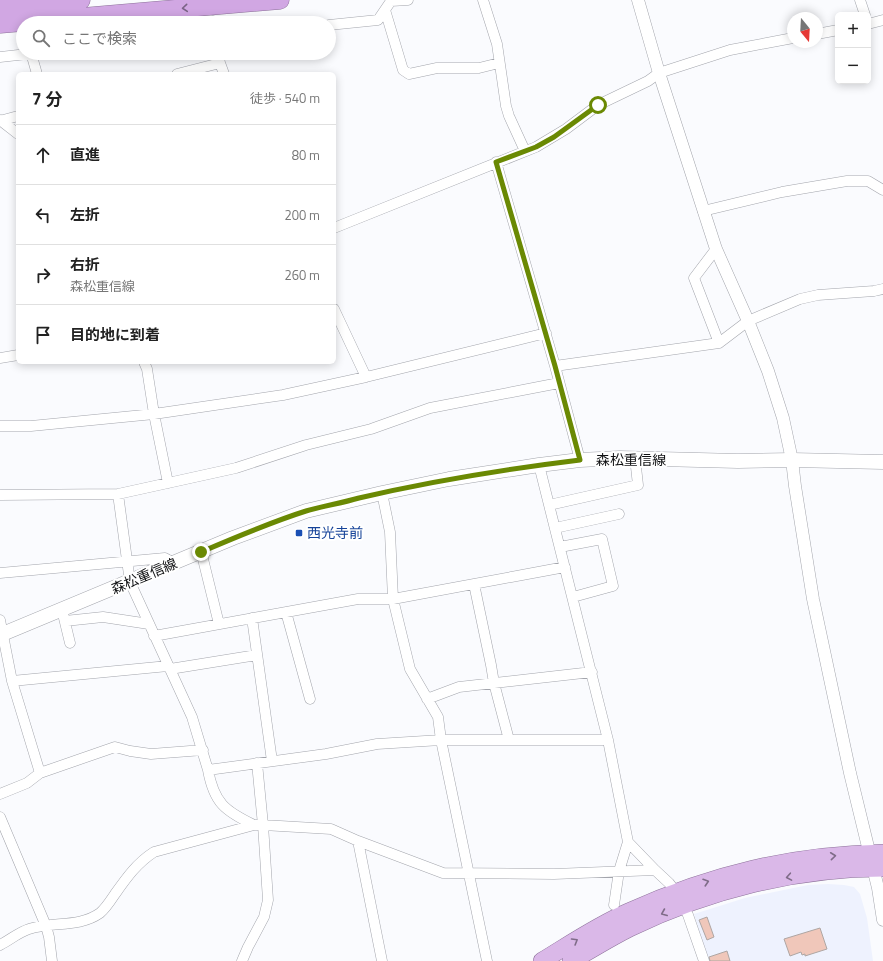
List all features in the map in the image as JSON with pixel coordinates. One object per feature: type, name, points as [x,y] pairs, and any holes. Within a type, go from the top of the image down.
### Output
[{"type":"highway","points":[[0,8],[81,0]]},
{"type":"highway","points":[[93,16],[280,0]]},
{"type":"highway","points":[[0,24],[16,23]]},
{"type":"highway","points":[[573,961],[680,898],[729,875],[771,864],[806,858],[878,864]]},
{"type":"highway","points":[[542,961],[627,912],[680,898]]},
{"type":"main road","name":"森松重信線","points":[[2,635],[63,615],[130,582],[174,563],[233,538],[306,511],[449,479],[580,460],[635,458],[738,461],[792,460],[883,462]]},
{"type":"street","points":[[336,24],[378,20],[391,2],[408,0]]},
{"type":"street","points":[[483,0],[495,36],[507,111],[525,151]]},
{"type":"street","points":[[638,0],[659,73],[716,249],[768,371],[781,411],[792,460],[812,599],[850,773],[878,864],[878,888],[883,920]]},
{"type":"street","points":[[860,0],[864,12]]},
{"type":"street","points":[[385,10],[403,70],[409,74],[438,68],[479,68],[499,63]]},
{"type":"street","points":[[871,23],[883,20]]},
{"type":"street","points":[[823,33],[835,31]]},
{"type":"street","points":[[336,227],[525,151],[554,137],[598,105],[648,81],[659,73],[730,50],[787,39]]},
{"type":"street","points":[[0,57],[16,55]]},
{"type":"street","points":[[33,60],[36,72]]},
{"type":"street","points":[[182,72],[214,60]]},
{"type":"street","points":[[220,60],[223,72]]},
{"type":"street","points":[[0,121],[16,117]]},
{"type":"street","points":[[0,121],[16,133]]},
{"type":"street","points":[[496,162],[546,333],[580,460]]},
{"type":"street","points":[[703,211],[782,192],[847,181],[868,181],[883,190]]},
{"type":"street","points":[[716,249],[694,278],[719,343]]},
{"type":"street","points":[[555,366],[719,343],[748,322],[800,299],[818,295],[883,289]]},
{"type":"street","points":[[336,313],[366,377]]},
{"type":"street","points":[[0,426],[31,426],[154,414],[283,395],[366,377],[546,333]]},
{"type":"street","points":[[0,358],[16,355]]},
{"type":"street","points":[[145,364],[168,483]]},
{"type":"street","points":[[0,495],[118,494],[236,468],[306,445],[371,429],[430,408],[559,383]]},
{"type":"street","points":[[549,505],[638,485],[635,458]]},
{"type":"street","points":[[538,465],[592,672],[608,740],[628,842],[619,872],[614,905]]},
{"type":"street","points":[[382,493],[387,510],[390,532],[393,599],[410,670],[438,717],[441,740],[487,961]]},
{"type":"street","points":[[118,494],[130,582],[192,717],[215,794],[220,803],[236,816],[259,825]]},
{"type":"street","points":[[555,528],[619,514]]},
{"type":"street","points":[[560,547],[602,539],[613,586],[573,597]]},
{"type":"street","points":[[201,552],[219,624]]},
{"type":"street","points":[[0,573],[165,558],[174,563]]},
{"type":"street","points":[[154,636],[358,599],[393,599],[565,567]]},
{"type":"street","points":[[474,584],[494,683],[509,740]]},
{"type":"street","points":[[286,612],[310,699]]},
{"type":"street","points":[[70,643],[63,615],[103,617],[149,624]]},
{"type":"street","points":[[252,618],[272,761]]},
{"type":"street","points":[[0,620],[12,681],[40,773]]},
{"type":"street","points":[[12,681],[169,667],[257,655]]},
{"type":"street","points":[[428,699],[459,687],[592,672]]},
{"type":"street","points":[[208,770],[326,754],[377,744],[441,740],[608,740]]},
{"type":"street","points":[[0,794],[28,783],[40,773],[115,747],[151,754],[203,750]]},
{"type":"street","points":[[242,961],[264,917],[268,900],[259,825],[257,763]]},
{"type":"street","points":[[0,818],[46,926],[52,961]]},
{"type":"street","points":[[0,945],[29,929],[76,923],[89,919],[101,912],[142,859],[154,852],[259,825],[331,829],[358,841],[444,873],[554,874],[654,870]]},
{"type":"street","points":[[358,841],[382,961]]},
{"type":"street","points":[[628,842],[654,870],[669,883],[680,898],[688,915],[704,961]]},
{"type":"shaded area","points":[[828,884],[854,887],[860,894],[867,918],[873,961],[708,961],[694,914],[745,898],[808,885]]},
{"type":"building","points":[[707,917],[714,937],[707,940],[699,920]]},
{"type":"building","points":[[820,928],[827,949],[805,956],[805,954],[802,955],[801,952],[790,956],[784,939]]},
{"type":"building","points":[[727,951],[730,961],[710,961],[709,957]]},
{"type":"place","name":"西光寺前","points":[[299,533]]},
{"type":"route","points":[[201,552],[233,538],[306,511],[449,479],[580,460],[555,366],[496,162],[536,147],[554,137],[598,105]]}]
